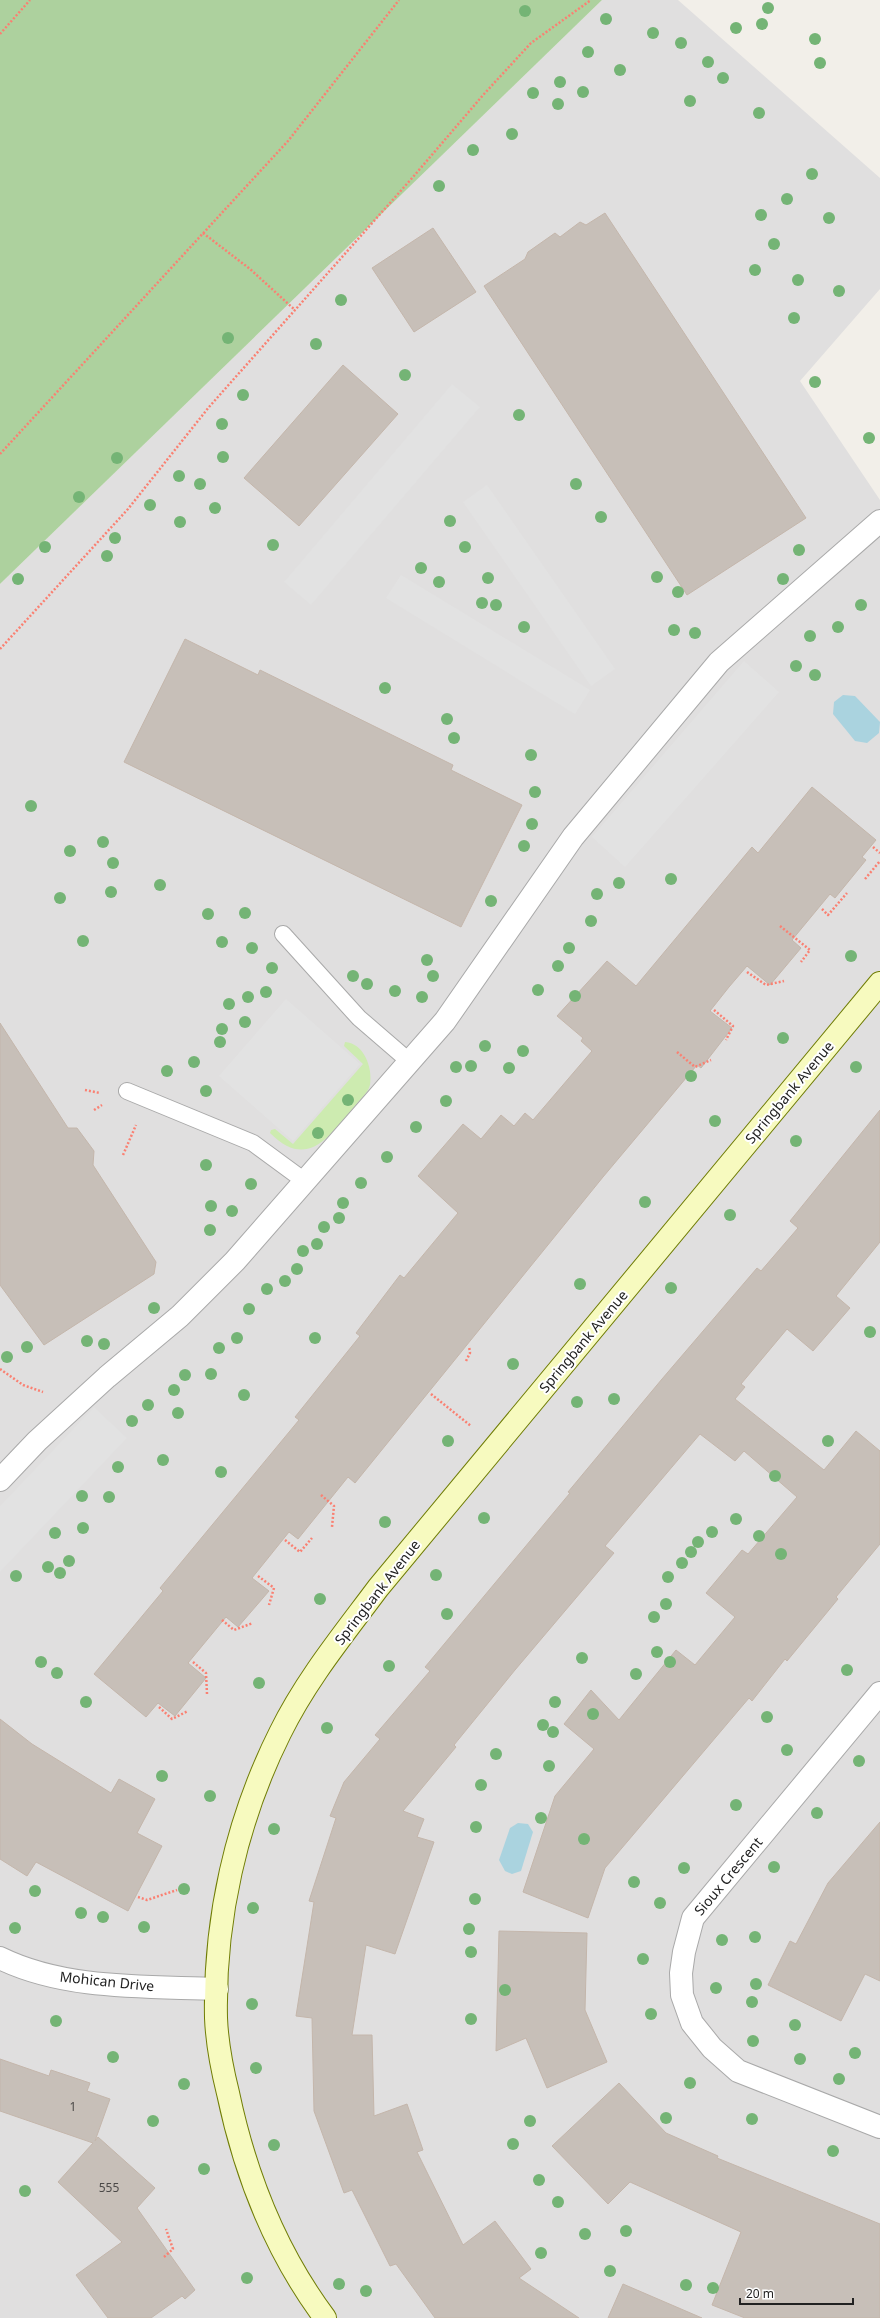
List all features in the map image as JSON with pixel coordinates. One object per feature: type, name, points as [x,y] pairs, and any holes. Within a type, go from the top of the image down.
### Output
[{"type":"main road","name":"Springbank Avenue","points":[[325,2318],[296,2277],[279,2245],[249,2173],[233,2118],[220,2050],[216,2020],[224,1899],[252,1798],[280,1733],[300,1695],[324,1659],[390,1572],[880,983]]},
{"type":"street","points":[[0,1480],[37,1441],[102,1382],[190,1306],[235,1261],[306,1182],[445,1021],[573,837],[719,662],[880,521]]},
{"type":"street","name":"Sioux Crescent","points":[[880,1693],[694,1918],[684,1952],[681,1973],[682,1995],[692,2023],[712,2048],[738,2071],[880,2127]]},
{"type":"street","name":"Mohican Drive","points":[[0,1958],[20,1968],[64,1978],[112,1984],[217,1989]]},
{"type":"lane","points":[[284,934],[359,1018],[410,1062]]},
{"type":"lane","points":[[127,1091],[253,1143],[306,1182]]},
{"type":"path","points":[[0,34],[30,0]]},
{"type":"path","points":[[0,454],[288,142],[399,0]]},
{"type":"path","points":[[0,649],[128,509],[209,406],[531,43],[591,0]]},
{"type":"path","points":[[203,233],[250,269],[295,310]]},
{"type":"path","points":[[873,847],[880,853]]},
{"type":"path","points":[[865,879],[880,861]]},
{"type":"path","points":[[822,910],[828,915],[847,893]]},
{"type":"path","points":[[780,926],[810,950],[801,962]]},
{"type":"path","points":[[747,972],[766,985],[784,981]]},
{"type":"path","points":[[714,1010],[733,1026],[726,1040]]},
{"type":"path","points":[[677,1052],[694,1066],[711,1060]]},
{"type":"path","points":[[466,1361],[470,1353],[469,1346]]},
{"type":"path","points":[[0,1369],[23,1385],[38,1392],[46,1392]]},
{"type":"path","points":[[431,1394],[496,1446]]},
{"type":"path","points":[[321,1495],[334,1506],[332,1527]]},
{"type":"path","points":[[285,1540],[300,1552],[312,1538]]},
{"type":"path","points":[[258,1576],[274,1588],[268,1605]]},
{"type":"path","points":[[222,1620],[234,1630],[253,1623]]},
{"type":"path","points":[[193,1662],[206,1673],[207,1694]]},
{"type":"path","points":[[159,1707],[172,1719],[188,1711]]},
{"type":"path","points":[[138,1897],[147,1900],[177,1890]]},
{"type":"path","points":[[164,2256],[173,2249],[166,2229]]},
{"type":"shaded area","points":[[602,0],[678,0],[880,178],[880,289],[800,381],[880,500],[880,2318],[0,2318],[0,584]]},
{"type":"shaded area","points":[[452,384],[480,407],[311,605],[284,582]]},
{"type":"shaded area","points":[[487,485],[615,669],[591,686],[463,502]]},
{"type":"shaded area","points":[[401,575],[590,690],[575,714],[386,598]]},
{"type":"shaded area","points":[[744,661],[779,692],[625,867],[592,837]]},
{"type":"shaded area","points":[[286,999],[360,1064],[293,1141],[219,1076]]},
{"type":"shaded area","points":[[94,1407],[127,1438],[0,1572],[0,1506]]},
{"type":"green space","points":[[0,0],[602,0],[0,584]]},
{"type":"green space","points":[[345,1042],[352,1043],[366,1058],[371,1078],[369,1088],[341,1123],[323,1141],[304,1149],[294,1149],[270,1133],[271,1130],[275,1129],[293,1144],[363,1064],[344,1046]]},
{"type":"water","points":[[843,695],[855,696],[880,722],[879,733],[867,743],[855,741],[833,714],[834,702]]},
{"type":"water","points":[[518,1823],[528,1824],[533,1832],[521,1871],[512,1874],[505,1871],[499,1860],[510,1828]]},
{"type":"building","points":[[605,213],[806,518],[687,595],[484,286],[525,259],[528,252],[555,233],[560,237],[580,222],[586,225]]},
{"type":"building","points":[[433,228],[476,292],[414,332],[372,268]]},
{"type":"building","points":[[343,365],[398,414],[299,526],[244,478]]},
{"type":"building","points":[[185,639],[258,675],[260,670],[453,765],[451,770],[522,805],[461,927],[124,762]]},
{"type":"building","points":[[812,787],[876,840],[862,857],[866,860],[835,898],[830,894],[792,940],[801,948],[770,985],[747,966],[729,987],[710,1011],[732,1028],[701,1068],[697,1065],[603,1177],[355,1483],[348,1477],[298,1539],[289,1532],[252,1578],[269,1591],[238,1627],[226,1617],[188,1663],[206,1678],[175,1716],[158,1703],[146,1717],[94,1674],[163,1591],[160,1588],[299,1420],[295,1417],[360,1336],[356,1333],[400,1275],[404,1278],[458,1213],[418,1176],[463,1124],[481,1139],[501,1115],[514,1126],[525,1113],[533,1120],[592,1051],[581,1041],[583,1038],[557,1016],[607,961],[636,986],[752,847],[758,853]]},
{"type":"building","points":[[0,1023],[68,1128],[77,1128],[94,1151],[93,1165],[156,1262],[154,1274],[44,1345],[0,1285]]},
{"type":"building","points":[[880,1110],[880,1242],[836,1296],[850,1308],[813,1351],[787,1329],[741,1384],[745,1387],[735,1399],[824,1470],[856,1431],[880,1451],[880,1544],[836,1597],[838,1599],[787,1661],[785,1659],[752,1701],[749,1698],[605,1868],[588,1918],[523,1892],[555,1796],[594,1749],[564,1724],[591,1690],[619,1720],[676,1650],[695,1665],[735,1617],[706,1593],[742,1550],[748,1554],[797,1497],[744,1451],[735,1461],[700,1434],[605,1546],[614,1553],[515,1670],[454,1745],[456,1747],[403,1811],[424,1819],[417,1837],[434,1842],[395,1954],[366,1945],[352,2035],[372,2035],[374,2116],[407,2104],[423,2150],[417,2152],[463,2245],[495,2221],[531,2269],[519,2278],[579,2318],[435,2318],[396,2264],[390,2266],[352,2190],[344,2193],[314,2111],[312,2018],[296,2016],[314,1902],[309,1901],[336,1818],[330,1816],[344,1782],[380,1739],[375,1735],[430,1671],[425,1667],[570,1493],[568,1492],[662,1379],[757,1268],[761,1271],[798,1228],[790,1221]]},
{"type":"building","points":[[0,1719],[32,1744],[111,1793],[119,1779],[155,1799],[137,1833],[162,1846],[128,1911],[36,1862],[27,1876],[0,1859]]},
{"type":"building","points":[[880,1822],[880,1981],[865,1974],[841,2021],[768,1985],[790,1941],[796,1944],[828,1883]]},
{"type":"building","points":[[499,1931],[587,1933],[585,2010],[607,2062],[547,2088],[526,2038],[496,2051]]},
{"type":"building","points":[[0,2059],[49,2076],[51,2070],[90,2083],[87,2091],[110,2099],[95,2141],[98,2137],[155,2188],[137,2208],[195,2290],[185,2299],[182,2296],[151,2318],[108,2318],[76,2275],[122,2242],[58,2182],[93,2143],[0,2111]]},
{"type":"building","points":[[619,2083],[666,2133],[718,2156],[717,2158],[880,2224],[880,2318],[745,2318],[712,2305],[741,2232],[630,2182],[608,2204],[552,2146]]},
{"type":"building","points":[[623,2284],[702,2318],[608,2318]]}]
